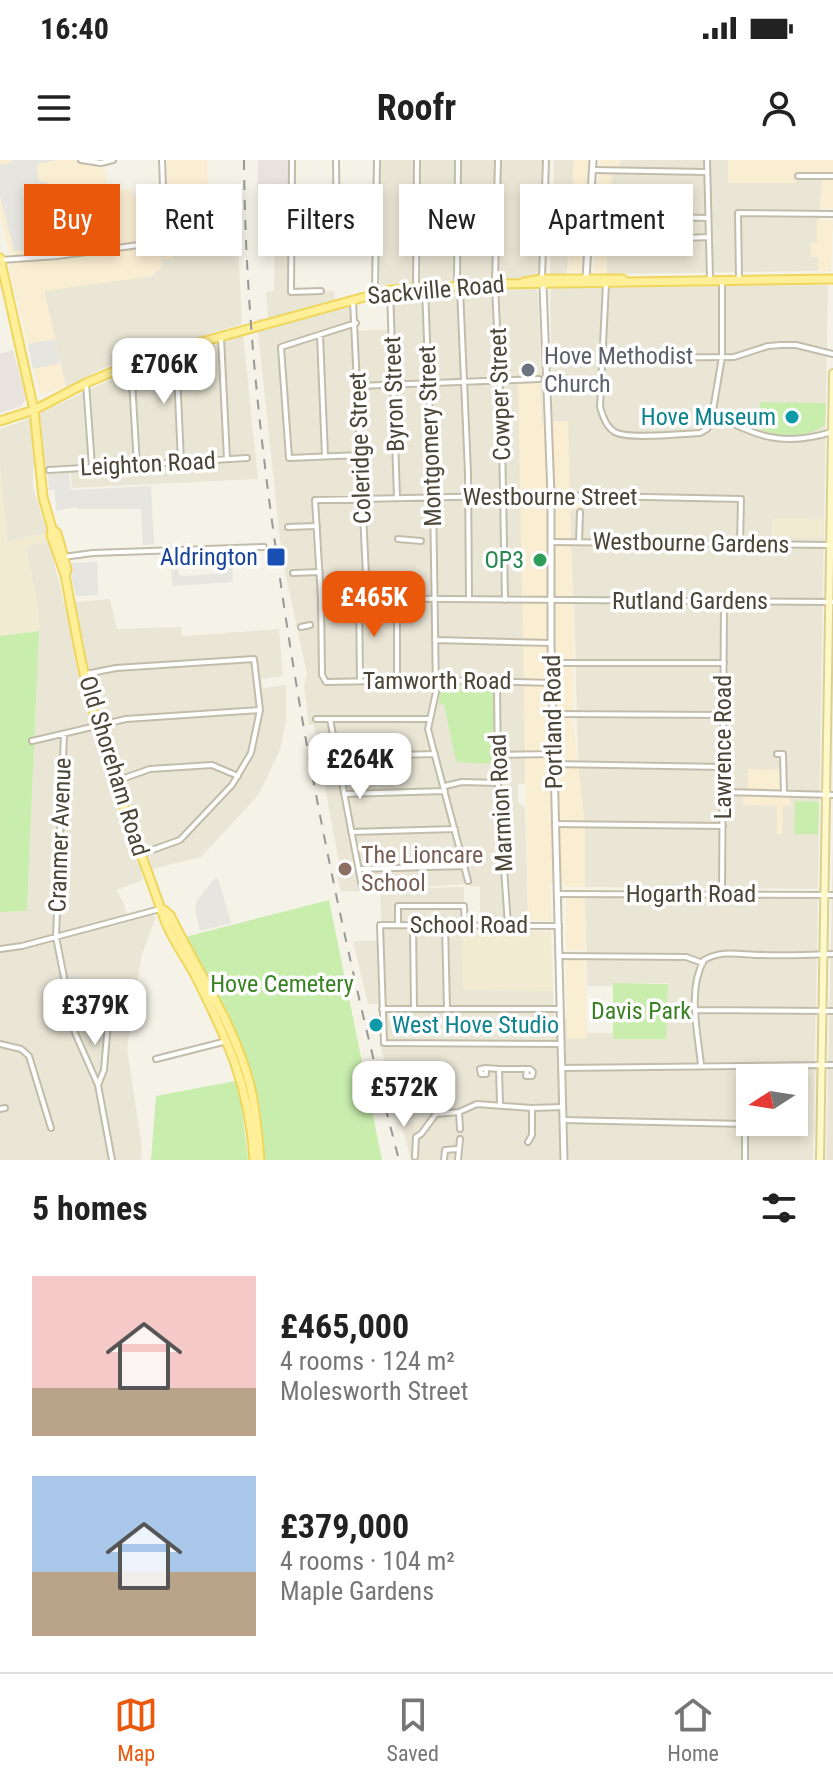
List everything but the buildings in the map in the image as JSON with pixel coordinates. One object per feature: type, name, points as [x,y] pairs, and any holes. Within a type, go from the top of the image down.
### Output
[{"type":"main road","name":"Old Shoreham Road","points":[[0,259],[34,410],[43,497],[67,570],[65,575],[97,726],[164,919],[230,1040],[247,1099],[257,1160]]},
{"type":"main road","name":"Sackville Road","points":[[0,421],[34,410],[131,364],[375,292],[542,282],[833,279]]},
{"type":"main road","name":"Sackville Road","points":[[586,281],[606,283],[629,280]]},
{"type":"main road","points":[[820,1160],[824,954],[829,895],[833,373]]},
{"type":"street","points":[[81,160],[101,163],[113,160]]},
{"type":"street","points":[[0,259],[57,256],[139,245],[158,227],[164,214],[162,160]]},
{"type":"street","points":[[292,160],[292,184]]},
{"type":"street","points":[[336,160],[336,184]]},
{"type":"street","points":[[377,160],[377,184]]},
{"type":"street","name":"Montgomery Street","points":[[417,160],[434,540],[435,701],[428,729],[468,881]]},
{"type":"street","points":[[458,160],[469,599]]},
{"type":"street","name":"Cowper Street","points":[[498,160],[495,284],[505,600]]},
{"type":"street","points":[[542,282],[546,160]]},
{"type":"street","points":[[592,184],[593,160]]},
{"type":"street","points":[[707,160],[710,279]]},
{"type":"street","points":[[593,170],[707,172]]},
{"type":"street","points":[[798,176],[833,176]]},
{"type":"street","points":[[739,279],[738,213],[832,214]]},
{"type":"street","points":[[693,218],[708,218]]},
{"type":"street","points":[[693,238],[709,237]]},
{"type":"street","points":[[291,256],[291,292],[321,291]]},
{"type":"street","points":[[375,292],[376,256]]},
{"type":"street","points":[[586,281],[588,256]]},
{"type":"street","points":[[606,283],[600,407],[608,425],[618,434],[700,433],[707,429],[713,414],[722,357],[722,279]]},
{"type":"street","name":"Portland Road","points":[[542,282],[551,495],[551,643],[564,1160]]},
{"type":"street","name":"Byron Street","points":[[390,290],[397,498]]},
{"type":"street","name":"Coleridge Street","points":[[353,298],[367,597]]},
{"type":"street","points":[[356,323],[281,347],[289,458],[360,455]]},
{"type":"street","points":[[320,335],[325,456]]},
{"type":"street","points":[[221,336],[227,459]]},
{"type":"street","points":[[603,358],[741,356],[768,346],[781,345],[796,345],[833,354]]},
{"type":"street","points":[[176,349],[181,462]]},
{"type":"street","points":[[131,364],[137,465]]},
{"type":"street","points":[[358,386],[539,379]]},
{"type":"street","points":[[86,383],[92,467]]},
{"type":"street","points":[[713,414],[778,440],[809,439],[833,432]]},
{"type":"street","name":"Leighton Road","points":[[49,470],[247,458]]},
{"type":"street","name":"Westbourne Street","points":[[317,526],[315,500],[551,495],[741,499],[740,545]]},
{"type":"street","points":[[579,542],[580,512]]},
{"type":"street","points":[[288,527],[317,526],[321,598],[316,625],[301,627]]},
{"type":"street","points":[[398,539],[434,540]]},
{"type":"street","name":"Westbourne Gardens","points":[[551,542],[832,545]]},
{"type":"street","points":[[61,558],[102,553],[264,547]]},
{"type":"street","points":[[293,573],[320,572]]},
{"type":"street","points":[[359,597],[360,681]]},
{"type":"street","name":"Rutland Gardens","points":[[321,598],[831,602]]},
{"type":"street","points":[[397,598],[397,680]]},
{"type":"street","name":"Lawrence Road","points":[[722,893],[724,601]]},
{"type":"street","name":"Tamworth Road","points":[[316,625],[323,679],[326,682],[435,680],[552,683]]},
{"type":"street","points":[[435,640],[551,643]]},
{"type":"street","points":[[86,674],[116,668],[252,658],[260,710],[256,741],[238,776],[180,840],[141,854]]},
{"type":"street","points":[[552,663],[724,663]]},
{"type":"street","name":"Marmion Road","points":[[497,681],[498,783],[508,925]]},
{"type":"street","points":[[32,741],[126,719],[260,710]]},
{"type":"street","points":[[553,714],[724,715]]},
{"type":"street","points":[[316,719],[429,719]]},
{"type":"street","points":[[330,719],[362,887]]},
{"type":"street","name":"Cranmer Avenue","points":[[64,734],[56,937],[75,1033],[98,1085]]},
{"type":"street","points":[[321,757],[435,754]]},
{"type":"street","points":[[498,755],[554,754]]},
{"type":"street","points":[[777,754],[783,754],[784,793]]},
{"type":"street","points":[[554,764],[723,767]]},
{"type":"street","points":[[115,781],[150,769],[212,765],[238,776]]},
{"type":"street","points":[[344,794],[445,789],[462,782],[498,783]]},
{"type":"street","points":[[723,792],[830,795]]},
{"type":"street","points":[[555,824],[723,826]]},
{"type":"street","points":[[351,832],[455,829]]},
{"type":"street","points":[[359,869],[465,866]]},
{"type":"street","name":"Hogarth Road","points":[[557,894],[829,895]]},
{"type":"street","points":[[398,925],[398,906],[464,906],[465,925]]},
{"type":"street","points":[[0,949],[162,908]]},
{"type":"street","points":[[413,924],[414,1009]]},
{"type":"street","name":"School Road","points":[[382,1009],[380,925],[559,926]]},
{"type":"street","points":[[445,925],[447,1009]]},
{"type":"street","points":[[701,1065],[696,983],[703,963],[711,957],[731,953],[762,956],[833,954]]},
{"type":"street","points":[[559,956],[686,957],[703,963]]},
{"type":"street","points":[[67,998],[111,987],[104,1070],[98,1085],[112,1160]]},
{"type":"street","points":[[560,1009],[382,1009],[384,1043],[561,1044]]},
{"type":"street","points":[[696,1010],[833,1011]]},
{"type":"street","points":[[156,1059],[230,1040]]},
{"type":"street","points":[[0,1044],[21,1049],[29,1056],[51,1128]]},
{"type":"street","points":[[562,1068],[833,1065]]},
{"type":"street","points":[[486,1068],[527,1070]]},
{"type":"street","points":[[499,1069],[500,1104]]},
{"type":"street","points":[[90,1072],[104,1070]]},
{"type":"street","points":[[398,1075],[442,1070],[445,1073]]},
{"type":"street","points":[[429,1072],[430,1104],[436,1114]]},
{"type":"street","points":[[415,1157],[416,1137],[436,1114],[459,1112],[472,1105],[563,1107]]},
{"type":"street","points":[[528,1142],[532,1135],[532,1108]]},
{"type":"street","points":[[459,1112],[460,1129]]},
{"type":"street","points":[[40,1122],[48,1119]]},
{"type":"street","points":[[563,1120],[745,1124],[745,1160]]},
{"type":"street","points":[[458,1160],[460,1139]]},
{"type":"street","points":[[444,1160],[445,1150],[457,1149]]},
{"type":"shaded area","points":[[0,160],[78,160],[105,169],[107,184],[24,184],[24,256],[120,256],[120,191],[131,189],[132,196],[136,195],[136,256],[173,256],[173,259],[162,259],[162,266],[153,276],[44,291],[66,387],[40,394],[0,216]]},
{"type":"shaded area","points":[[12,160],[57,160],[37,164],[39,182],[46,184],[24,184],[24,250],[14,251],[0,196],[0,165],[12,163]]},
{"type":"shaded area","points":[[167,160],[207,160],[208,184],[168,184]]},
{"type":"shaded area","points":[[258,160],[288,160],[288,184],[258,184],[257,191]]},
{"type":"shaded area","points":[[380,160],[413,160],[413,184],[399,184],[399,256],[413,256],[413,283],[380,285],[383,184],[380,184]]},
{"type":"shaded area","points":[[420,160],[454,160],[454,184],[420,184]]},
{"type":"shaded area","points":[[461,160],[495,160],[495,184],[461,184]]},
{"type":"shaded area","points":[[501,160],[542,160],[541,184],[520,184],[520,256],[540,256],[539,277],[500,279],[500,256],[504,256],[504,184],[501,184]]},
{"type":"shaded area","points":[[554,160],[574,160],[573,184],[553,184]]},
{"type":"shaded area","points":[[574,160],[588,160],[586,184],[573,184]]},
{"type":"shaded area","points":[[600,160],[620,160],[619,166],[612,167],[611,184],[599,184]]},
{"type":"shaded area","points":[[620,160],[728,160],[728,183],[822,180],[817,243],[812,243],[818,257],[818,271],[607,274],[607,256],[693,256],[693,184],[611,184],[612,166],[619,166]]},
{"type":"shaded area","points":[[728,160],[833,160],[833,209],[820,208],[822,180],[728,183]]},
{"type":"shaded area","points":[[817,220],[833,220],[831,271],[818,271],[818,257],[811,257],[811,243],[817,242]]},
{"type":"shaded area","points":[[166,256],[238,256],[242,324],[114,363],[66,387],[44,290],[153,276]]},
{"type":"shaded area","points":[[275,256],[288,256],[289,293],[334,291],[337,309],[351,305],[354,331],[394,329],[393,293],[534,287],[538,292],[546,492],[525,645],[525,784],[518,784],[518,802],[525,807],[528,920],[480,922],[480,886],[471,887],[469,884],[341,892],[337,875],[357,871],[355,861],[339,864],[314,725],[309,725],[304,686],[307,674],[282,558],[257,319],[268,318],[266,292],[274,291]]},
{"type":"shaded area","points":[[421,256],[454,256],[454,280],[421,282]]},
{"type":"shaded area","points":[[461,256],[494,256],[494,279],[461,280]]},
{"type":"shaded area","points":[[551,256],[568,256],[567,274],[550,275]]},
{"type":"shaded area","points":[[569,256],[582,256],[581,272],[568,271]]},
{"type":"shaded area","points":[[595,256],[607,256],[607,274],[594,272]]},
{"type":"shaded area","points":[[828,285],[818,889],[581,887],[574,598],[556,597],[550,291],[553,288]]},
{"type":"shaded area","points":[[243,335],[258,479],[72,488],[70,466],[33,468],[33,487],[47,532],[7,543],[0,429],[179,352],[212,346]]},
{"type":"shaded area","points":[[55,339],[60,363],[33,369],[28,344]]},
{"type":"shaded area","points":[[13,350],[26,398],[21,406],[0,413],[0,354]]},
{"type":"shaded area","points":[[540,383],[542,422],[568,421],[570,491],[581,492],[581,509],[570,510],[574,615],[573,722],[585,823],[585,887],[550,883],[551,921],[529,920],[527,855],[518,384]]},
{"type":"shaded area","points":[[0,464],[7,542],[47,532],[49,541],[26,547],[39,612],[39,631],[0,636]]},
{"type":"shaded area","points":[[69,473],[71,490],[151,486],[154,544],[143,545],[141,509],[76,507],[56,511],[55,490],[49,490],[48,474]]},
{"type":"shaded area","points":[[772,518],[824,519],[823,538],[771,537]]},
{"type":"shaded area","points":[[49,541],[64,603],[110,599],[117,629],[181,627],[182,636],[279,629],[283,676],[261,679],[263,688],[286,685],[286,721],[280,750],[261,790],[201,857],[141,872],[143,880],[117,890],[128,922],[152,915],[156,917],[142,954],[127,1049],[142,1147],[141,1160],[0,1160],[0,912],[27,911],[39,631],[39,613],[26,547]]},
{"type":"shaded area","points":[[231,552],[233,582],[173,586],[171,570],[178,569],[179,575],[184,576],[227,573],[225,555],[188,558],[188,554]]},
{"type":"shaded area","points":[[97,562],[98,595],[76,596],[68,563]]},
{"type":"shaded area","points":[[748,769],[785,770],[785,795],[791,796],[791,806],[783,806],[782,834],[777,834],[777,806],[743,805],[743,790],[748,790]]},
{"type":"shaded area","points":[[833,839],[833,1160],[826,1160],[832,890]]},
{"type":"shaded area","points":[[215,878],[219,881],[231,923],[200,931],[195,909],[197,900]]},
{"type":"shaded area","points":[[464,887],[464,990],[553,991],[554,1019],[569,1017],[586,1022],[587,1033],[613,1033],[613,1039],[666,1039],[668,983],[587,986],[585,896],[818,898],[813,1160],[411,1160],[381,1048],[378,1004],[368,1004],[353,941],[382,941],[380,889]]},
{"type":"shaded area","points":[[566,896],[585,896],[585,950],[566,950]]},
{"type":"shaded area","points":[[462,930],[551,931],[553,991],[463,990]]},
{"type":"shaded area","points":[[566,959],[585,959],[587,1038],[567,1039]]},
{"type":"green space","points":[[760,402],[826,403],[825,425],[801,435],[767,432],[759,429]]},
{"type":"green space","points":[[39,631],[27,911],[0,912],[0,636]]},
{"type":"green space","points":[[440,684],[493,687],[494,764],[456,762],[444,704],[439,705]]},
{"type":"green space","points":[[795,801],[819,802],[818,834],[794,834]]},
{"type":"green space","name":"Hove Cemetery","points":[[329,900],[382,1160],[264,1160],[259,1102],[241,1046],[185,937]]},
{"type":"green space","name":"Davis Park","points":[[613,983],[668,984],[666,1039],[613,1039]]},
{"type":"green space","points":[[235,1081],[240,1094],[248,1160],[151,1160],[156,1096]]},
{"type":"railway","points":[[244,160],[247,260],[258,408],[288,633],[329,860],[399,1160]]},
{"type":"place","name":"Hove Methodist Church","points":[[528,370]]},
{"type":"place","name":"Hove Museum","points":[[792,417]]},
{"type":"place","name":"Aldrington","points":[[276,557]]},
{"type":"place","name":"OP3","points":[[540,560]]},
{"type":"place","name":"The Lioncare School","points":[[345,869]]},
{"type":"place","name":"West Hove Studio","points":[[376,1025]]}]
